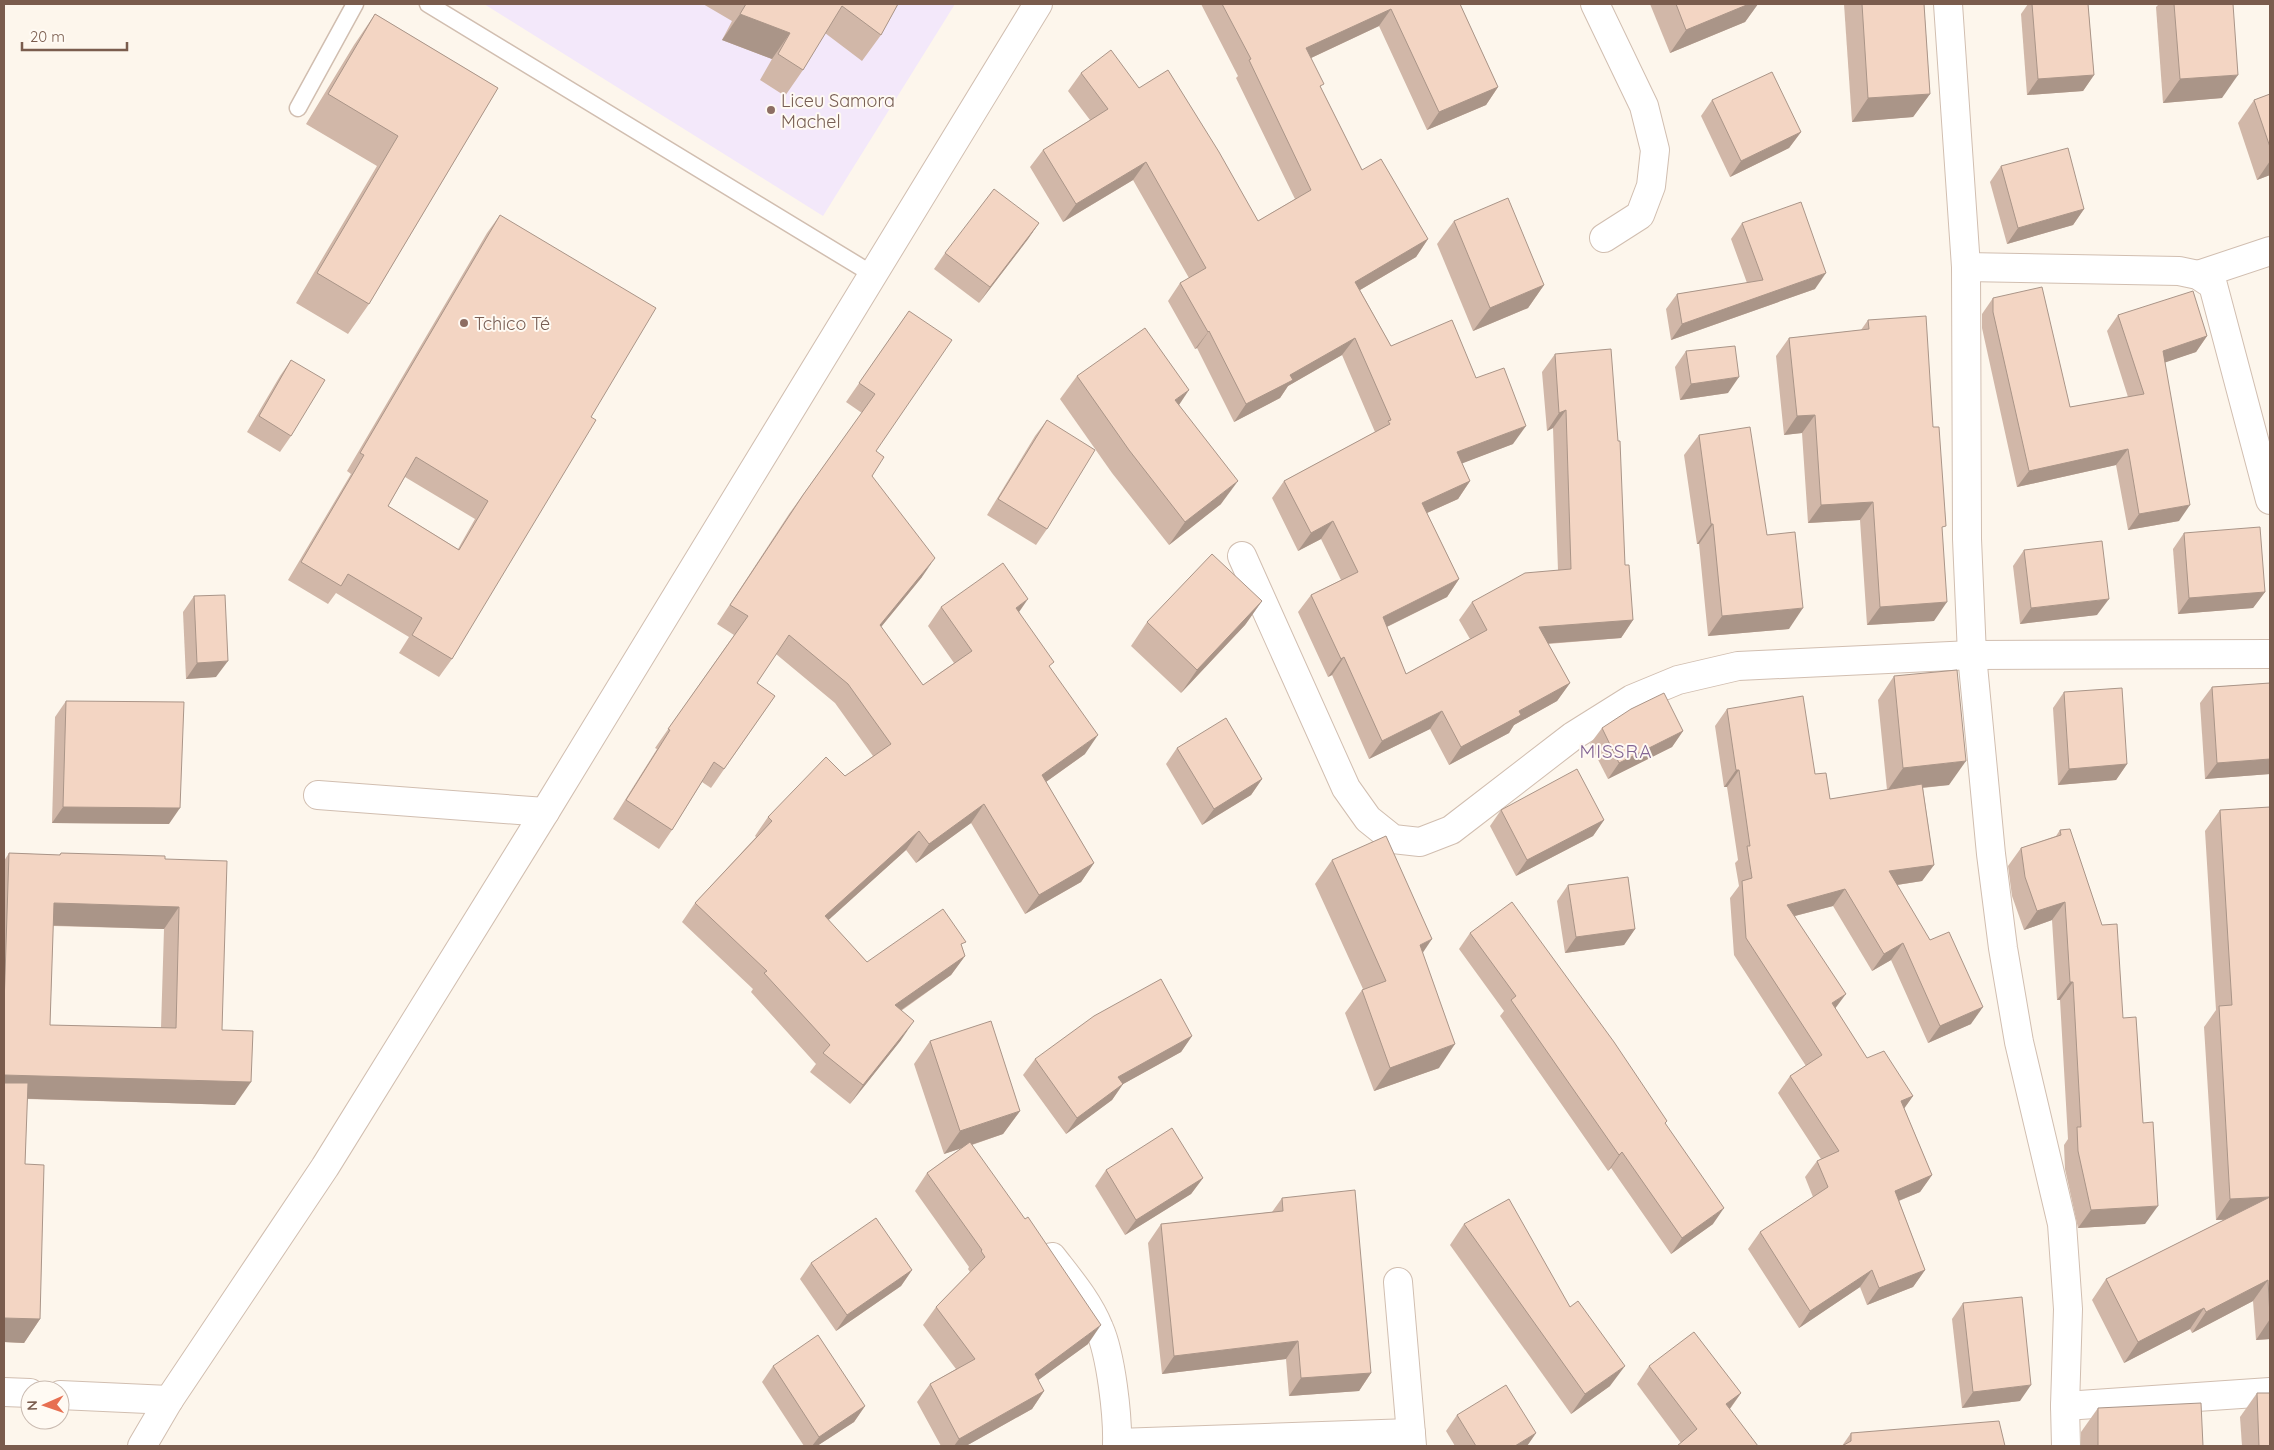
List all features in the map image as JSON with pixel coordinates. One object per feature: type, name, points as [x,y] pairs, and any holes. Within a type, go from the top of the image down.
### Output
[{"type":"street","points":[[142,1446],[169,1400],[325,1167],[545,812],[1038,4]]},
{"type":"street","points":[[1595,4],[1644,106],[1655,150],[1651,186],[1640,215],[1604,238]]},
{"type":"street","points":[[1948,4],[1966,267],[1968,539],[1972,655],[1991,854],[2003,948],[2019,1042],[2062,1224],[2068,1309],[2064,1406],[2066,1446]]},
{"type":"street","points":[[2198,275],[2270,251]]},
{"type":"street","points":[[1966,267],[2179,271],[2198,275],[2212,285],[2270,500]]},
{"type":"street","points":[[1242,556],[1346,788],[1368,820],[1393,839],[1420,842],[1451,830],[1573,736],[1632,699],[1678,680],[1738,666],[1972,655],[2270,654]]},
{"type":"street","points":[[318,796],[545,812]]},
{"type":"street","points":[[1051,1255],[1079,1292],[1100,1328],[1110,1362],[1117,1445],[1411,1439],[1398,1282]]},
{"type":"street","points":[[4,1392],[20,1393]]},
{"type":"street","points":[[2064,1406],[2270,1392]]},
{"type":"street","points":[[70,1395],[169,1400]]},
{"type":"lane","points":[[298,108],[355,4]]},
{"type":"lane","points":[[428,4],[872,274]]},
{"type":"shaded area","name":"Liceu Samora Machel","points":[[484,4],[955,4],[823,216]]},
{"type":"building","points":[[746,4],[898,4],[881,35],[842,6],[803,70],[778,54],[790,33],[740,14]]},
{"type":"building","points":[[1222,4],[1460,4],[1498,87],[1439,112],[1391,9],[1306,48],[1324,84],[1320,86],[1362,170],[1381,159],[1428,239],[1355,282],[1391,346],[1452,320],[1476,378],[1504,368],[1526,426],[1457,452],[1470,481],[1422,503],[1459,579],[1383,617],[1406,674],[1487,630],[1472,602],[1525,573],[1571,569],[1566,410],[1559,413],[1555,354],[1611,349],[1618,441],[1620,441],[1625,565],[1629,565],[1633,620],[1539,627],[1570,683],[1519,711],[1521,715],[1461,747],[1442,711],[1382,741],[1344,657],[1341,659],[1311,595],[1358,572],[1333,521],[1311,533],[1284,481],[1390,424],[1388,421],[1391,420],[1355,338],[1290,375],[1293,380],[1246,404],[1209,331],[1180,283],[1206,268],[1146,162],[1076,204],[1043,150],[1108,109],[1081,73],[1111,50],[1139,88],[1168,70],[1219,152],[1258,221],[1311,190],[1249,60],[1251,59]]},
{"type":"building","points":[[1676,4],[1749,4],[1686,30]]},
{"type":"building","points":[[1862,4],[1924,4],[1930,94],[1868,98]]},
{"type":"building","points":[[2032,4],[2088,4],[2094,75],[2038,79]]},
{"type":"building","points":[[2174,4],[2233,4],[2238,75],[2180,79]]},
{"type":"building","points":[[375,14],[498,88],[369,304],[317,273],[398,136],[328,94]]},
{"type":"building","points":[[1772,72],[1801,132],[1741,161],[1712,100]]},
{"type":"building","points":[[2270,94],[2270,147],[2254,100]]},
{"type":"building","points":[[2068,148],[2084,209],[2018,228],[2001,166]]},
{"type":"building","points":[[994,189],[1039,223],[990,287],[945,253]]},
{"type":"building","points":[[1508,198],[1544,285],[1490,308],[1454,221]]},
{"type":"building","points":[[1801,202],[1826,273],[1682,324],[1677,294],[1763,280],[1742,223]]},
{"type":"building","points":[[500,215],[656,308],[591,417],[596,420],[452,659],[412,635],[422,618],[348,574],[341,586],[301,562],[364,455],[360,453]],"holes":[[[416,457],[488,501],[459,550],[388,506]]]},
{"type":"building","points":[[2042,287],[2070,407],[2144,394],[2118,315],[2193,291],[2207,336],[2163,351],[2190,505],[2139,514],[2128,449],[2029,471],[1993,312],[1993,298]]},
{"type":"building","points":[[909,311],[952,340],[876,451],[884,457],[872,476],[935,558],[880,625],[923,685],[972,651],[941,607],[1003,563],[1028,599],[1016,608],[1054,662],[1049,666],[1098,735],[1042,775],[1094,863],[1039,895],[984,804],[929,844],[919,831],[825,916],[867,962],[943,909],[966,942],[961,944],[965,956],[895,1005],[914,1021],[863,1085],[823,1053],[830,1045],[764,973],[767,971],[695,903],[772,821],[768,817],[826,757],[845,776],[891,744],[848,684],[789,635],[757,683],[775,696],[724,769],[714,762],[672,830],[626,800],[670,730],[668,729],[748,616],[730,605],[803,495],[875,394],[859,383]]},
{"type":"building","points":[[1926,316],[1933,427],[1939,427],[1946,526],[1942,527],[1947,602],[1880,607],[1873,502],[1821,505],[1815,415],[1797,416],[1789,338],[1869,329],[1868,320]]},
{"type":"building","points":[[1145,328],[1189,390],[1175,400],[1238,481],[1185,522],[1129,450],[1077,376]]},
{"type":"building","points":[[1735,346],[1739,377],[1691,384],[1686,351]]},
{"type":"building","points":[[291,360],[325,380],[291,436],[259,416]]},
{"type":"building","points":[[1047,420],[1095,450],[1047,529],[998,499]]},
{"type":"building","points":[[1750,427],[1767,535],[1795,532],[1803,608],[1722,616],[1713,524],[1711,524],[1699,435]]},
{"type":"building","points":[[2260,527],[2265,592],[2189,598],[2184,533]]},
{"type":"building","points":[[2102,541],[2109,599],[2031,608],[2024,550]]},
{"type":"building","points":[[1212,554],[1262,601],[1197,670],[1147,622]]},
{"type":"building","points":[[225,595],[228,661],[197,663],[194,596]]},
{"type":"building","points":[[1957,670],[1966,761],[1903,768],[1894,676]]},
{"type":"building","points":[[2270,683],[2270,759],[2217,763],[2212,687]]},
{"type":"building","points":[[2122,688],[2127,764],[2069,769],[2064,692]]},
{"type":"building","points":[[1664,693],[1683,731],[1619,763],[1602,728],[1631,709]]},
{"type":"building","points":[[1803,696],[1815,774],[1826,773],[1830,799],[1922,784],[1934,865],[1889,871],[1930,940],[1949,932],[1983,1007],[1940,1026],[1903,943],[1884,954],[1845,889],[1787,905],[1846,994],[1832,1003],[1867,1058],[1884,1051],[1913,1096],[1901,1101],[1932,1175],[1895,1191],[1925,1270],[1879,1288],[1872,1270],[1810,1311],[1760,1232],[1828,1187],[1817,1161],[1839,1151],[1790,1076],[1822,1055],[1746,938],[1742,881],[1752,878],[1747,846],[1750,846],[1739,770],[1736,770],[1727,709]]},
{"type":"building","points":[[66,701],[184,702],[180,808],[63,807]]},
{"type":"building","points":[[1226,718],[1262,779],[1214,809],[1177,748]]},
{"type":"building","points":[[1577,769],[1604,820],[1527,860],[1501,810]]},
{"type":"building","points":[[2270,807],[2270,1197],[2230,1199],[2219,1006],[2232,1005],[2220,810]]},
{"type":"building","points":[[2070,829],[2102,925],[2117,924],[2123,1018],[2136,1017],[2143,1123],[2153,1122],[2158,1206],[2091,1210],[2078,1151],[2077,1127],[2081,1127],[2073,982],[2070,982],[2065,902],[2037,911],[2025,877],[2021,848],[2061,835],[2060,830]]},
{"type":"building","points":[[1386,836],[1432,939],[1420,945],[1455,1044],[1390,1068],[1362,990],[1386,981],[1332,860]]},
{"type":"building","points":[[9,853],[165,856],[165,859],[227,861],[222,1030],[253,1031],[251,1082],[4,1075],[4,1006]],"holes":[[[54,903],[179,907],[176,1028],[50,1025]]]},
{"type":"building","points":[[1628,877],[1635,929],[1576,937],[1568,885]]},
{"type":"building","points":[[1512,902],[1614,1042],[1667,1121],[1665,1123],[1724,1208],[1682,1238],[1622,1152],[1619,1155],[1511,1000],[1516,996],[1470,933]]},
{"type":"building","points":[[1161,979],[1192,1036],[1118,1077],[1123,1084],[1077,1118],[1035,1059],[1094,1016]]},
{"type":"building","points":[[991,1021],[1020,1111],[960,1131],[930,1041]]},
{"type":"building","points":[[4,1083],[28,1083],[25,1164],[44,1165],[40,1319],[4,1318]]},
{"type":"building","points":[[1172,1128],[1203,1178],[1136,1220],[1106,1170]]},
{"type":"building","points":[[970,1142],[1025,1219],[1028,1217],[1101,1325],[1035,1374],[1044,1391],[959,1439],[930,1384],[975,1359],[936,1307],[985,1257],[982,1250],[927,1173]]},
{"type":"building","points":[[1355,1190],[1371,1373],[1301,1378],[1298,1341],[1174,1356],[1161,1224],[1283,1211],[1282,1198]]},
{"type":"building","points":[[2270,1197],[2270,1316],[2268,1280],[2206,1312],[2204,1308],[2138,1342],[2106,1279]]},
{"type":"building","points":[[1509,1199],[1570,1307],[1578,1301],[1625,1366],[1585,1394],[1464,1224]]},
{"type":"building","points":[[876,1218],[912,1270],[847,1315],[811,1263]]},
{"type":"building","points":[[2022,1297],[2031,1385],[1973,1392],[1963,1303]]},
{"type":"building","points":[[1694,1332],[1741,1393],[1726,1404],[1758,1446],[1677,1446],[1697,1429],[1649,1366]]},
{"type":"building","points":[[818,1335],[865,1406],[819,1437],[773,1366]]},
{"type":"building","points":[[1506,1385],[1536,1433],[1515,1446],[1476,1446],[1457,1415]]},
{"type":"building","points":[[2257,1393],[2270,1393],[2270,1446],[2259,1446]]},
{"type":"building","points":[[2201,1403],[2203,1446],[2098,1446],[2098,1408]]},
{"type":"building","points":[[1999,1421],[2005,1446],[1842,1446],[1851,1441],[1851,1433]]},
{"type":"place","name":"Liceu Samora Machel","points":[[771,110]]},
{"type":"place","name":"Tchico Té","points":[[464,323]]},
{"type":"district","name":"MISSRA","points":[[1616,751]]}]
